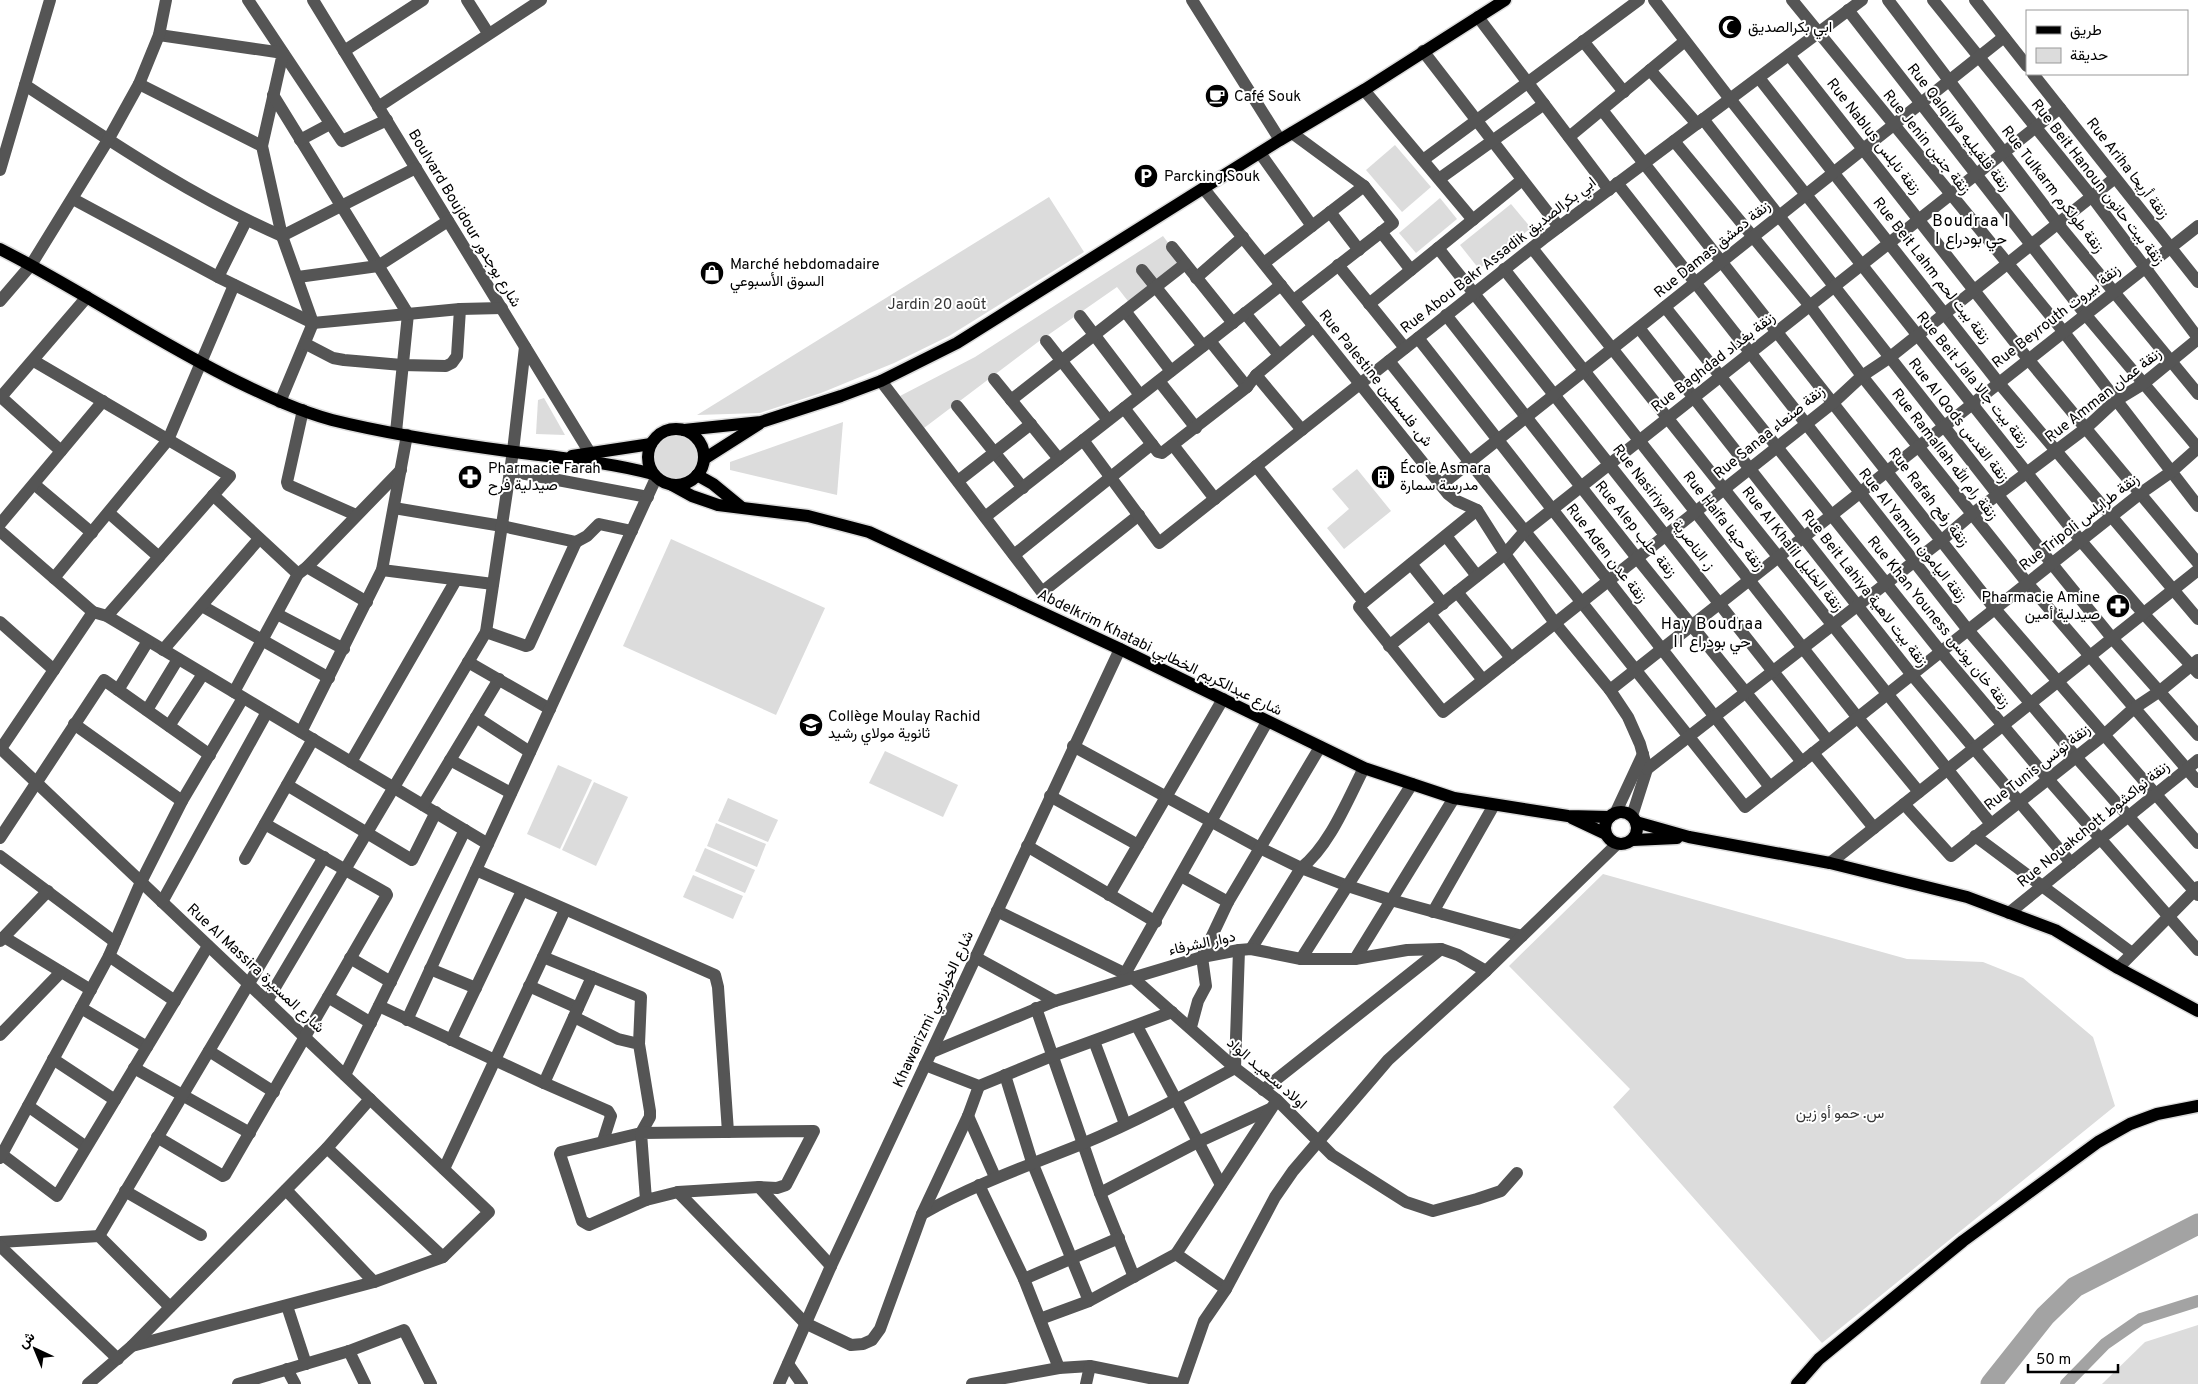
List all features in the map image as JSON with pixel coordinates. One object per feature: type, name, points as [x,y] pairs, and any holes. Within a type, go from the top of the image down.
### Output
[{"type":"main road","points":[[562,457],[651,444],[665,431],[675,429],[684,430],[761,422],[881,381],[957,343],[1280,140],[1364,90],[1504,0]]},
{"type":"main road","points":[[0,249],[87,297],[201,364],[280,402],[332,420],[513,452],[562,457],[654,476],[672,486],[686,484],[697,476],[702,468],[704,459],[704,452],[697,438],[684,430]]},
{"type":"main road","points":[[704,459],[761,422]]},
{"type":"main road","points":[[651,444],[648,459],[654,476]]},
{"type":"main road","points":[[697,476],[713,484],[741,507]]},
{"type":"main road","name":"Abdelkrim Khatabi شارع عبدالكريم الخطابي","points":[[672,486],[709,502],[808,516],[869,532],[1223,699],[1364,768],[1454,798],[1568,816],[1613,816]]},
{"type":"main road","points":[[1689,837],[1633,840],[1617,844],[1606,834],[1606,828],[1613,816],[1620,813],[1689,837],[1830,863],[1968,897],[2055,930],[2118,968],[2198,1011]]},
{"type":"main road","name":"Abdelkrim Khatabi شارع عبدالكريم الخطابي","points":[[1568,816],[1606,834]]},
{"type":"main road","points":[[1633,840],[1636,834],[1634,819]]},
{"type":"main road","points":[[1797,1384],[1819,1359],[1963,1240],[2098,1142],[2130,1124],[2157,1114],[2198,1106]]},
{"type":"street","points":[[0,170],[5,129],[25,85],[50,0]]},
{"type":"street","points":[[0,301],[31,265],[73,199],[139,84],[159,35],[166,0]]},
{"type":"street","points":[[248,0],[342,142],[387,120]]},
{"type":"street","name":"Boulvard Boujdour شارع بوجدور","points":[[313,0],[590,453]]},
{"type":"street","points":[[344,51],[423,0]]},
{"type":"street","points":[[467,0],[488,33]]},
{"type":"street","points":[[378,107],[541,0]]},
{"type":"street","points":[[1192,0],[1280,140]]},
{"type":"street","points":[[1423,160],[1639,0]]},
{"type":"street","name":"Rue Beit Jala زنقة بيت جالا","points":[[1654,0],[1917,336],[2081,541],[2143,614],[2196,666]]},
{"type":"street","name":"Rue Jenin زنقة جنين","points":[[1792,0],[2063,332],[2198,506]]},
{"type":"street","name":"Rue Abou Bakr Assadik ابي بكرالصديق","points":[[1138,515],[1160,543],[1504,269],[1862,0]]},
{"type":"street","name":"Rue Tulkarm زنقة طولكرم","points":[[1888,0],[1948,82],[2058,224],[2198,394]]},
{"type":"street","name":"Rue Beit Hanoun زنقة بيت حانون","points":[[1933,0],[2092,197],[2198,339]]},
{"type":"street","points":[[1975,0],[2026,65]]},
{"type":"street","name":"Rue Qalqilya زنقة قلقيليه","points":[[1848,10],[2030,246],[2198,448]]},
{"type":"street","name":"Rue Al Yamun زنقة اليامون","points":[[1478,17],[1569,137],[1695,283],[1968,630],[2076,757],[2197,891]]},
{"type":"street","points":[[159,35],[284,54]]},
{"type":"street","name":"Rue Damas زنقة دمشق","points":[[1441,485],[2004,37]]},
{"type":"street","points":[[1583,41],[1624,92]]},
{"type":"street","points":[[1569,137],[1685,41]]},
{"type":"street","points":[[1423,51],[1559,227]]},
{"type":"street","points":[[280,402],[313,324],[282,236],[262,146],[284,54]]},
{"type":"street","name":"Rue Nablus زنقة نابلس","points":[[1789,55],[2028,359],[2198,563]]},
{"type":"street","name":"Rue Al Qods زنقة القدس","points":[[1650,70],[1700,122],[1779,216],[2052,564],[2112,638],[2198,735]]},
{"type":"street","name":"Rue Ariha زنقة أريحا","points":[[2034,75],[2198,282]]},
{"type":"street","name":"Rue Beit Lahm زنقة بيت لحم","points":[[1758,78],[1835,172],[1998,382],[2198,619]]},
{"type":"street","points":[[139,84],[262,146]]},
{"type":"street","points":[[25,85],[108,140],[246,221],[282,236],[416,168]]},
{"type":"street","points":[[1364,90],[1473,220]]},
{"type":"street","points":[[273,95],[408,314],[402,365],[401,470],[382,570],[301,732]]},
{"type":"street","points":[[1438,179],[1544,104]]},
{"type":"street","name":"Rue Baghdad زنقة بغداد","points":[[1389,646],[1505,554],[1525,531],[2060,108]]},
{"type":"street","name":"Rue Rafah زنقة رفح","points":[[1602,110],[1996,608],[2198,843]]},
{"type":"street","points":[[300,140],[330,124]]},
{"type":"street","points":[[1292,133],[1364,186],[1393,222],[1294,300]]},
{"type":"street","name":"Rue Ramallah زنقة رام الله","points":[[1674,141],[1810,306],[1862,376],[2028,584],[2133,709],[2198,782]]},
{"type":"street","points":[[1260,153],[1312,226]]},
{"type":"street","name":"Rue Sanaa زنقة صنعاء","points":[[1389,646],[1443,712],[1834,402],[1862,376],[1889,358],[2115,178]]},
{"type":"street","points":[[1370,304],[1522,180]]},
{"type":"street","points":[[1264,263],[1364,186]]},
{"type":"street","name":"Rue Palestine ش. فلسطين","points":[[1204,189],[1441,485],[1457,501],[1478,510]]},
{"type":"street","points":[[73,199],[218,277],[313,324],[460,309],[502,308]]},
{"type":"street","points":[[1330,212],[1359,250]]},
{"type":"street","points":[[218,277],[246,221]]},
{"type":"street","points":[[298,277],[378,266],[448,221]]},
{"type":"street","name":"Rue Beyrouth زنقة بيروت","points":[[1610,690],[2198,226]]},
{"type":"street","points":[[1381,232],[1411,270]]},
{"type":"street","points":[[1196,278],[1243,237]]},
{"type":"street","points":[[1172,248],[1232,323]]},
{"type":"street","name":"Rue Nasiriyah ز. الناصرية","points":[[1438,248],[1556,394],[1665,536],[1828,741]]},
{"type":"street","name":"Rue Al Khalil زنقة الخليل","points":[[1532,248],[1991,824]]},
{"type":"street","points":[[1011,400],[1185,264]]},
{"type":"street","points":[[1338,265],[1405,348]]},
{"type":"street","name":"Rue Haifa زنقة حيفا","points":[[1504,269],[1858,718],[1919,792]]},
{"type":"street","points":[[1142,270],[1206,344],[1247,387]]},
{"type":"street","points":[[54,578],[168,440],[234,285]]},
{"type":"street","points":[[985,518],[1281,285]]},
{"type":"street","points":[[61,451],[0,397],[87,297]]},
{"type":"street","name":"Rue Khan Youness زنقة خان يونس","points":[[1665,307],[1941,652],[2048,779],[2198,950]]},
{"type":"street","points":[[306,344],[333,358],[344,360],[440,367],[452,363],[458,352],[460,309]]},
{"type":"street","points":[[1124,311],[1172,371]]},
{"type":"street","points":[[1245,313],[1280,355]]},
{"type":"street","points":[[1080,316],[1140,395]]},
{"type":"street","name":"Rue Alep زنقة حلب","points":[[1446,316],[1525,418],[1802,762]]},
{"type":"street","points":[[1124,408],[1160,453],[1196,428],[1247,387],[1256,375],[1314,326]]},
{"type":"street","name":"Rue Beit Lahiya زنقة بيت لاهية","points":[[1639,328],[1912,675],[2071,863]]},
{"type":"street","name":"Rue Aden زنقة عدن","points":[[1418,338],[1770,787]]},
{"type":"street","name":"Rue Amman زنقة عمان","points":[[1647,768],[1886,584],[1972,514],[2056,452],[2115,401],[2143,384],[2198,339]]},
{"type":"street","points":[[1046,340],[1108,420]]},
{"type":"street","points":[[267,1001],[486,632],[513,452],[525,347]]},
{"type":"street","points":[[34,360],[230,476],[107,616]]},
{"type":"street","points":[[1389,361],[1688,736]]},
{"type":"street","points":[[1256,375],[1302,430]]},
{"type":"street","points":[[994,379],[1059,459]]},
{"type":"street","points":[[881,381],[1042,592],[1138,515],[1084,440]]},
{"type":"street","points":[[1159,381],[1196,428]]},
{"type":"street","points":[[0,524],[103,401]]},
{"type":"street","points":[[957,406],[1023,488]]},
{"type":"street","points":[[302,410],[286,482],[288,485],[356,515]]},
{"type":"street","points":[[958,482],[1031,424]]},
{"type":"street","points":[[1014,555],[1152,444]]},
{"type":"street","points":[[1173,445],[1215,499]]},
{"type":"street","name":"Rue Tripoli زنقة طرابلس","points":[[1688,736],[1745,807],[2141,493],[2171,472],[2198,448]]},
{"type":"street","points":[[1256,466],[1364,602]]},
{"type":"street","points":[[208,946],[57,1196],[1,1155],[91,990],[115,942],[141,882],[182,801],[210,755],[277,614],[303,571],[401,470]]},
{"type":"street","points":[[510,472],[648,497]]},
{"type":"street","points":[[407,1020],[648,497],[654,476]]},
{"type":"street","points":[[34,484],[92,533]]},
{"type":"street","points":[[213,495],[259,539],[303,571],[367,602]]},
{"type":"street","points":[[394,508],[502,526],[576,542]]},
{"type":"street","points":[[1389,646],[1359,607],[1478,510],[1505,554],[1555,623],[1610,690],[1633,726],[1647,768],[1634,819]]},
{"type":"street","points":[[109,513],[159,557]]},
{"type":"street","points":[[486,632],[526,646],[529,645],[576,542],[587,536],[599,524],[632,531]]},
{"type":"street","points":[[0,531],[93,612],[107,616],[488,844]]},
{"type":"street","points":[[1446,536],[1477,576]]},
{"type":"street","points":[[163,650],[259,539]]},
{"type":"street","points":[[1411,564],[1443,604]]},
{"type":"street","points":[[382,570],[493,584]]},
{"type":"street","points":[[1830,863],[2198,570]]},
{"type":"street","points":[[350,762],[456,580]]},
{"type":"street","points":[[1457,592],[1511,658]]},
{"type":"street","points":[[202,606],[329,678]]},
{"type":"street","points":[[0,749],[93,612]]},
{"type":"street","points":[[277,614],[344,649]]},
{"type":"street","points":[[1430,614],[1483,680]]},
{"type":"street","points":[[0,622],[54,670]]},
{"type":"street","points":[[118,690],[148,641]]},
{"type":"street","name":"Khawarizmi شارع الخوارزمي","points":[[779,1384],[831,1266],[1073,746],[1120,650]]},
{"type":"street","points":[[146,710],[178,659]]},
{"type":"street","points":[[468,662],[550,709]]},
{"type":"street","name":"Rue Tunis زنقة تونس","points":[[1904,804],[1951,856],[2104,735],[2133,709],[2196,666]]},
{"type":"street","points":[[170,726],[203,674]]},
{"type":"street","points":[[423,805],[499,679]]},
{"type":"street","points":[[0,838],[103,680],[210,755]]},
{"type":"street","points":[[1109,894],[1223,699]]},
{"type":"street","points":[[162,902],[267,712]]},
{"type":"street","points":[[476,718],[530,752]]},
{"type":"street","points":[[1129,974],[1267,722]]},
{"type":"street","points":[[74,724],[182,801]]},
{"type":"street","points":[[245,859],[313,740]]},
{"type":"street","points":[[1073,746],[1166,798],[1301,868],[1391,900],[1522,936]]},
{"type":"street","points":[[1191,1027],[1198,1001],[1206,986],[1202,957],[1228,902],[1320,748]]},
{"type":"street","name":"Rue Al Massira شارع المسيرة","points":[[0,749],[489,1212],[444,1257]]},
{"type":"street","points":[[1813,753],[1874,828]]},
{"type":"street","points":[[1613,816],[1643,754]]},
{"type":"street","points":[[450,760],[511,793]]},
{"type":"street","name":"Rue Nouakchott زنقة نواكشوط","points":[[2009,913],[2198,760]]},
{"type":"street","points":[[922,1214],[995,1177],[1082,1144],[1125,1124],[1176,1100],[1235,1068],[1245,950],[1301,868],[1312,860],[1322,847],[1364,768]]},
{"type":"street","points":[[1300,959],[1412,784]]},
{"type":"street","points":[[288,785],[413,860],[436,812]]},
{"type":"street","points":[[1050,796],[1138,845]]},
{"type":"street","points":[[1355,959],[1454,798]]},
{"type":"street","points":[[1433,912],[1494,805]]},
{"type":"street","points":[[157,1137],[224,1176],[387,894],[265,824]]},
{"type":"street","points":[[345,1075],[465,830]]},
{"type":"street","points":[[1975,836],[2132,953]]},
{"type":"street","points":[[972,1384],[1059,1368],[1090,1366],[1138,1380],[1181,1384],[1204,1321],[1226,1289],[1275,1197],[1293,1171],[1388,1060],[1486,971],[1617,844]]},
{"type":"street","points":[[1027,846],[1156,922]]},
{"type":"street","points":[[0,856],[115,942]]},
{"type":"street","points":[[99,1236],[324,857]]},
{"type":"street","points":[[476,870],[715,975],[718,987],[728,1132]]},
{"type":"street","points":[[1181,876],[1228,902]]},
{"type":"street","points":[[48,891],[2,939],[91,990]]},
{"type":"street","points":[[451,1040],[522,891]]},
{"type":"street","points":[[2118,968],[2169,916],[2197,891]]},
{"type":"street","points":[[444,1169],[565,910]]},
{"type":"street","name":"اولاد سـعيـد الواد","points":[[996,911],[1129,974],[1235,1068],[1263,1090],[1274,1105],[1332,1155],[1381,1188],[1406,1202],[1426,1210],[1442,1208],[1501,1191],[1517,1172]]},
{"type":"street","points":[[1263,1090],[1441,949]]},
{"type":"street","name":"دوار الشرفاء","points":[[932,1052],[1036,1008],[1129,974],[1202,957],[1245,950],[1300,959],[1355,959],[1407,950],[1441,949],[1458,954],[1486,971]]},
{"type":"street","points":[[108,956],[175,1001]]},
{"type":"street","points":[[543,956],[641,996],[638,1044],[650,1112],[650,1117],[642,1134],[646,1200]]},
{"type":"street","points":[[975,957],[1055,1001]]},
{"type":"street","points":[[350,958],[391,982]]},
{"type":"street","points":[[430,969],[476,988]]},
{"type":"street","points":[[0,1035],[61,972]]},
{"type":"street","points":[[544,1083],[592,977]]},
{"type":"street","points":[[529,986],[576,1012],[618,1039],[638,1044]]},
{"type":"street","points":[[328,997],[371,1023]]},
{"type":"street","points":[[379,1006],[495,1061],[610,1112],[612,1116],[602,1141]]},
{"type":"street","points":[[81,1008],[148,1047]]},
{"type":"street","points":[[1036,1008],[1082,1144],[1134,1277]]},
{"type":"street","points":[[926,1065],[979,1086],[1052,1056],[1172,1012]]},
{"type":"street","points":[[1137,1026],[1221,1185]]},
{"type":"street","points":[[1094,1041],[1125,1124]]},
{"type":"street","points":[[209,1051],[274,1092]]},
{"type":"street","points":[[53,1060],[115,1100]]},
{"type":"street","points":[[134,1068],[250,1133]]},
{"type":"street","points":[[1005,1076],[1032,1162],[1089,1301]]},
{"type":"street","points":[[678,1192],[805,1323],[851,1345],[863,1344],[872,1340],[880,1329],[922,1214],[968,1116],[979,1086]]},
{"type":"street","points":[[88,1384],[132,1346],[327,1148],[370,1099]]},
{"type":"street","points":[[1100,1193],[1274,1105]]},
{"type":"street","points":[[1040,1319],[1089,1301],[1176,1254],[1274,1105]]},
{"type":"street","points":[[28,1106],[86,1147]]},
{"type":"street","points":[[968,1116],[995,1177]]},
{"type":"street","points":[[728,1132],[814,1132],[786,1185],[777,1188],[759,1187],[678,1192],[646,1200],[589,1225],[582,1222],[560,1154],[563,1150],[642,1134],[728,1132]]},
{"type":"street","points":[[132,1346],[374,1282],[444,1257],[327,1148]]},
{"type":"street","points":[[979,1185],[1024,1279],[1059,1368]]},
{"type":"street","points":[[759,1187],[831,1266]]},
{"type":"street","points":[[286,1190],[374,1282]]},
{"type":"street","points":[[125,1191],[201,1235]]},
{"type":"street","points":[[0,1242],[99,1236],[170,1307]]},
{"type":"street","points":[[1024,1279],[1119,1238]]},
{"type":"street","points":[[0,1246],[118,1359]]},
{"type":"street","points":[[1176,1254],[1226,1289]]},
{"type":"street","points":[[287,1306],[306,1364]]},
{"type":"street","points":[[238,1384],[349,1351],[404,1330],[431,1384]]},
{"type":"street","points":[[349,1351],[365,1384]]},
{"type":"street","points":[[788,1364],[802,1384]]},
{"type":"street","points":[[1086,1384],[1090,1366]]},
{"type":"street","points":[[287,1369],[294,1384]]},
{"type":"green space","points":[[1395,145],[1431,187],[1402,212],[1366,170]]},
{"type":"green space","name":"Jardin 20 août","points":[[1049,197],[1084,252],[949,336],[894,363],[821,393],[760,413],[697,415]]},
{"type":"green space","points":[[1440,198],[1457,219],[1416,253],[1399,233]]},
{"type":"green space","points":[[1511,204],[1531,228],[1479,269],[1460,245]]},
{"type":"green space","points":[[1163,236],[1184,264],[1131,305],[1117,287],[1038,342],[924,428],[900,396],[975,357]]},
{"type":"green space","points":[[544,398],[565,435],[536,434],[538,400]]},
{"type":"green space","points":[[843,422],[837,495],[730,470],[730,462]]},
{"type":"green space","points":[[680,436],[688,439],[694,445],[697,457],[694,469],[688,475],[672,478],[664,475],[658,469],[655,453],[658,445],[664,439]]},
{"type":"green space","points":[[1357,469],[1391,511],[1344,549],[1327,528],[1349,509],[1332,489]]},
{"type":"green space","points":[[671,539],[825,608],[776,715],[623,646]]},
{"type":"green space","points":[[885,751],[958,785],[943,817],[869,783]]},
{"type":"green space","points":[[558,765],[592,780],[560,849],[527,834]]},
{"type":"green space","points":[[594,782],[628,797],[596,866],[562,850]]},
{"type":"green space","points":[[728,798],[778,820],[768,842],[718,821]]},
{"type":"green space","points":[[716,823],[766,844],[757,867],[707,846]]},
{"type":"green space","points":[[705,848],[755,870],[745,893],[695,871]]},
{"type":"green space","name":"س. حمو أو زين","points":[[1603,874],[1907,959],[1983,962],[2023,978],[2093,1037],[2115,1106],[1822,1343],[1613,1107],[1630,1089],[1509,966]]},
{"type":"green space","points":[[693,875],[743,896],[733,919],[683,897]]},
{"type":"green space","points":[[2198,1325],[2198,1384],[2102,1384],[2145,1342]]},
{"type":"waterway","points":[[1991,1384],[2045,1316],[2075,1287],[2198,1224]]},
{"type":"waterway","points":[[2066,1384],[2105,1344],[2141,1319],[2198,1301]]},
{"type":"place","name":"ابي بكرالصديق","points":[[1730,27]]},
{"type":"place","name":"Café Souk","points":[[1217,96]]},
{"type":"place","name":"Parcking Souk","points":[[1146,176]]},
{"type":"place","name":"Marché hebdomadaire السوق الأسبوعي","points":[[712,273]]},
{"type":"place","name":"Pharmacie Farah صيدلية فرح","points":[[470,477]]},
{"type":"place","name":"École Asmara مدرسة سمارة","points":[[1383,477]]},
{"type":"place","name":"Pharmacie Amine صيدلية أمين","points":[[2118,606]]},
{"type":"place","name":"Collège Moulay Rachid ثانوية مولاي رشيد","points":[[811,725]]},
{"type":"district","name":"Boudraa I I حي بودراع","points":[[1971,229]]},
{"type":"district","name":"Hay Boudraa II حي بودراع","points":[[1712,632]]}]
